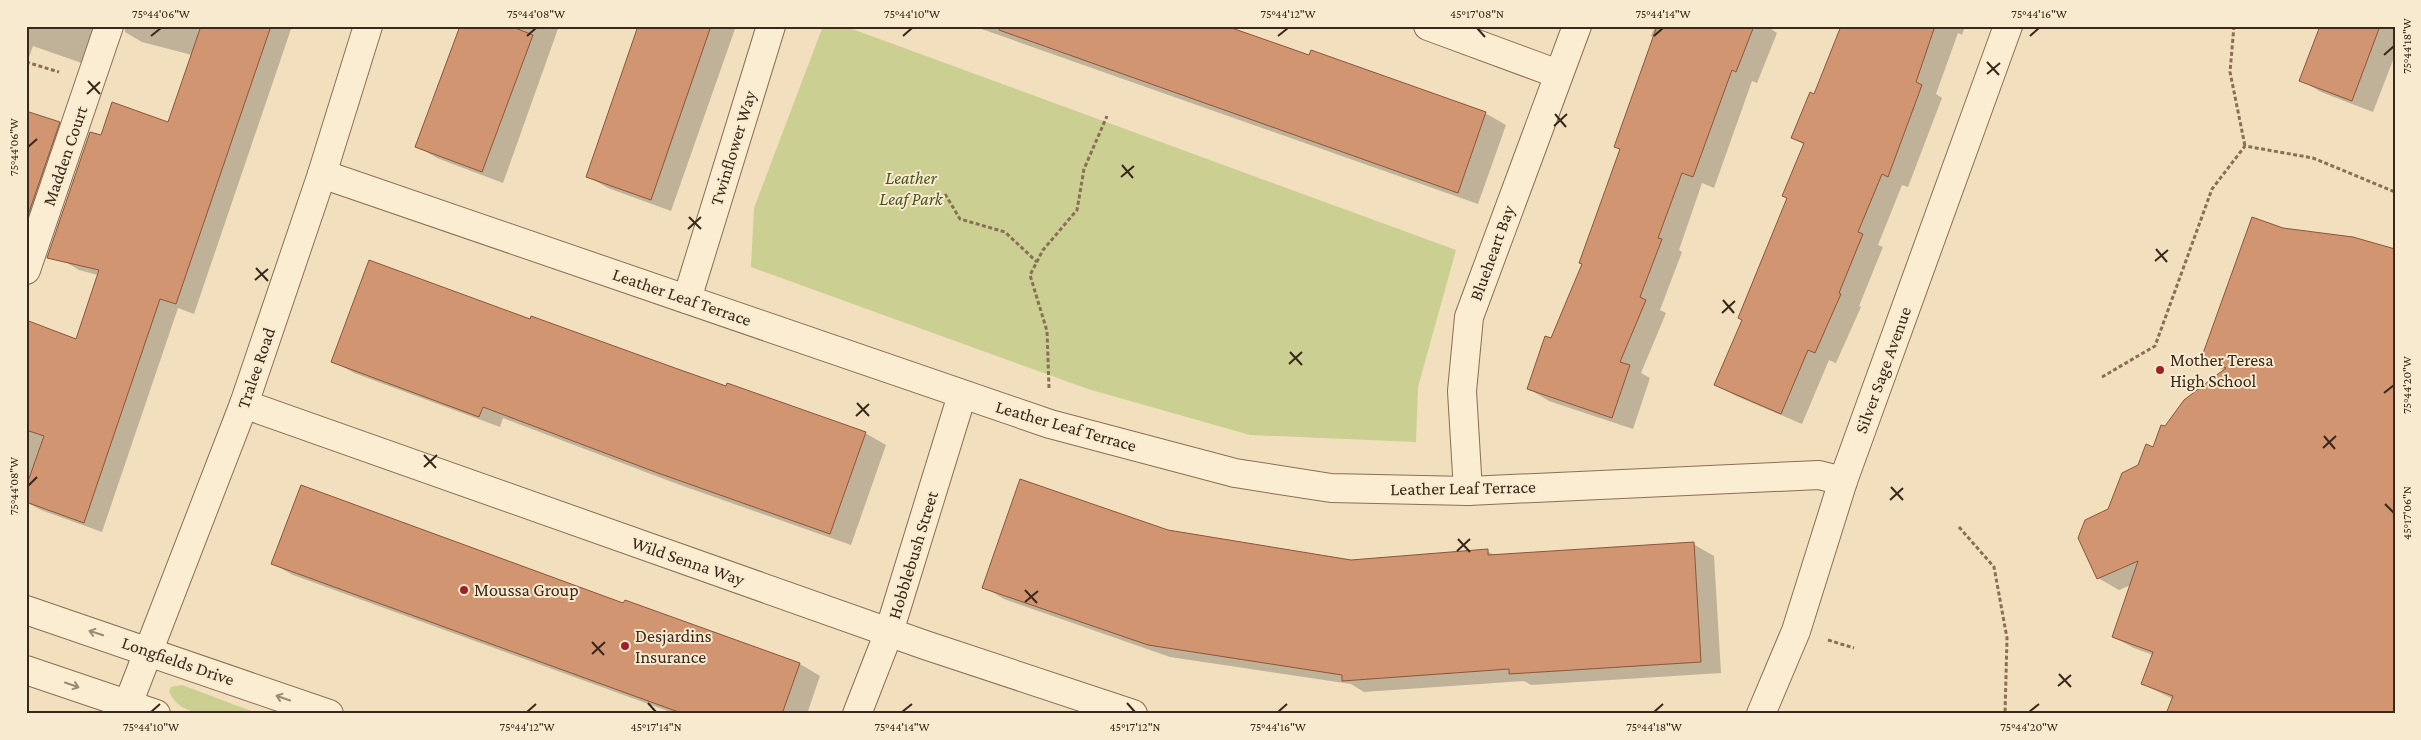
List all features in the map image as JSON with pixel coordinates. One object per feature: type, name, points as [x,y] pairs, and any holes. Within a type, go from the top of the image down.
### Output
[{"type":"street","name":"Madden Court","points":[[28,261],[109,26]]},
{"type":"street","name":"Tralee Road","points":[[128,704],[244,404],[322,174],[368,26]]},
{"type":"street","name":"Twinflower Way","points":[[686,298],[771,26]]},
{"type":"street","points":[[1428,26],[1558,74]]},
{"type":"street","name":"Blueheart Bay","points":[[1468,491],[1462,391],[1469,317],[1577,26]]},
{"type":"street","name":"Silver Sage Avenue","points":[[1760,714],[1798,626],[1843,481],[2008,26]]},
{"type":"street","name":"Leather Leaf Terrace","points":[[322,174],[1050,424],[1235,473],[1332,488],[1468,491],[1819,475],[1843,481]]},
{"type":"street","name":"Hobblebush Street","points":[[857,714],[890,632],[962,394]]},
{"type":"street","name":"Wild Senna Way","points":[[244,404],[890,632],[1133,714]]},
{"type":"street","name":"Longfields Drive","points":[[26,610],[149,650],[329,714]]},
{"type":"street","points":[[26,670],[156,714]]},
{"type":"path","points":[[2102,377],[2155,346],[2212,189],[2244,146],[2230,72],[2234,26]]},
{"type":"path","points":[[1050,424],[1047,331],[1030,275],[1043,250],[1077,210],[1084,169],[1107,116]]},
{"type":"path","points":[[2244,146],[2313,158],[2395,192]]},
{"type":"path","points":[[945,194],[960,219],[1005,232],[1037,262]]},
{"type":"path","points":[[1959,526],[1994,567],[2007,638],[2005,714]]},
{"type":"green space","name":"Leather Leaf Park","points":[[823,26],[844,26],[1456,250],[1418,387],[1416,442],[1250,435],[1088,389],[751,267],[754,208]]},
{"type":"green space","points":[[182,685],[259,714],[208,714],[184,708],[175,701],[169,691],[171,687]]},
{"type":"building","points":[[201,26],[271,26],[176,304],[160,299],[84,523],[26,502],[26,487],[44,436],[26,430],[26,320],[76,339],[99,270],[47,258],[90,132],[101,135],[112,102],[168,122]]},
{"type":"building","points":[[460,26],[510,26],[533,35],[482,172],[415,147]]},
{"type":"building","points":[[638,26],[711,26],[651,200],[586,177]]},
{"type":"building","points":[[1000,26],[1226,26],[1309,55],[1311,50],[1486,112],[1458,193],[999,30]]},
{"type":"building","points":[[1657,26],[1754,26],[1736,72],[1732,70],[1693,177],[1682,173],[1658,238],[1662,239],[1640,297],[1646,300],[1620,362],[1630,365],[1612,418],[1527,389],[1545,336],[1551,338],[1582,264],[1579,263],[1620,149],[1614,147]]},
{"type":"building","points":[[1841,26],[1935,26],[1916,82],[1922,85],[1888,177],[1882,174],[1858,232],[1863,234],[1839,293],[1841,294],[1815,353],[1808,350],[1781,414],[1714,385],[1742,320],[1738,318],[1787,198],[1782,196],[1804,143],[1791,138],[1810,92],[1814,94]]},
{"type":"building","points":[[2320,26],[2380,26],[2352,101],[2299,81]]},
{"type":"building","points":[[26,111],[60,122],[26,221]]},
{"type":"building","points":[[2252,217],[2283,228],[2353,237],[2395,249],[2395,714],[2166,714],[2173,696],[2141,684],[2153,652],[2112,637],[2138,561],[2097,579],[2078,538],[2085,520],[2108,509],[2122,473],[2138,465],[2146,444],[2153,447],[2161,425],[2165,426],[2184,400],[2226,368],[2201,359]]},
{"type":"building","points":[[369,260],[530,319],[531,316],[726,386],[727,383],[866,432],[830,534],[658,473],[483,407],[479,417],[331,362]]},
{"type":"building","points":[[1020,479],[1168,530],[1351,560],[1488,549],[1488,555],[1694,542],[1701,662],[1509,674],[1509,669],[1342,681],[1342,675],[1148,645],[982,588]]},
{"type":"building","points":[[301,485],[623,603],[625,600],[800,663],[782,714],[684,714],[271,564]]},
{"type":"place","name":"Mother Teresa High School","points":[[2160,370]]},
{"type":"place","name":"Moussa Group","points":[[464,590]]},
{"type":"place","name":"Desjardins Insurance","points":[[625,646]]}]
